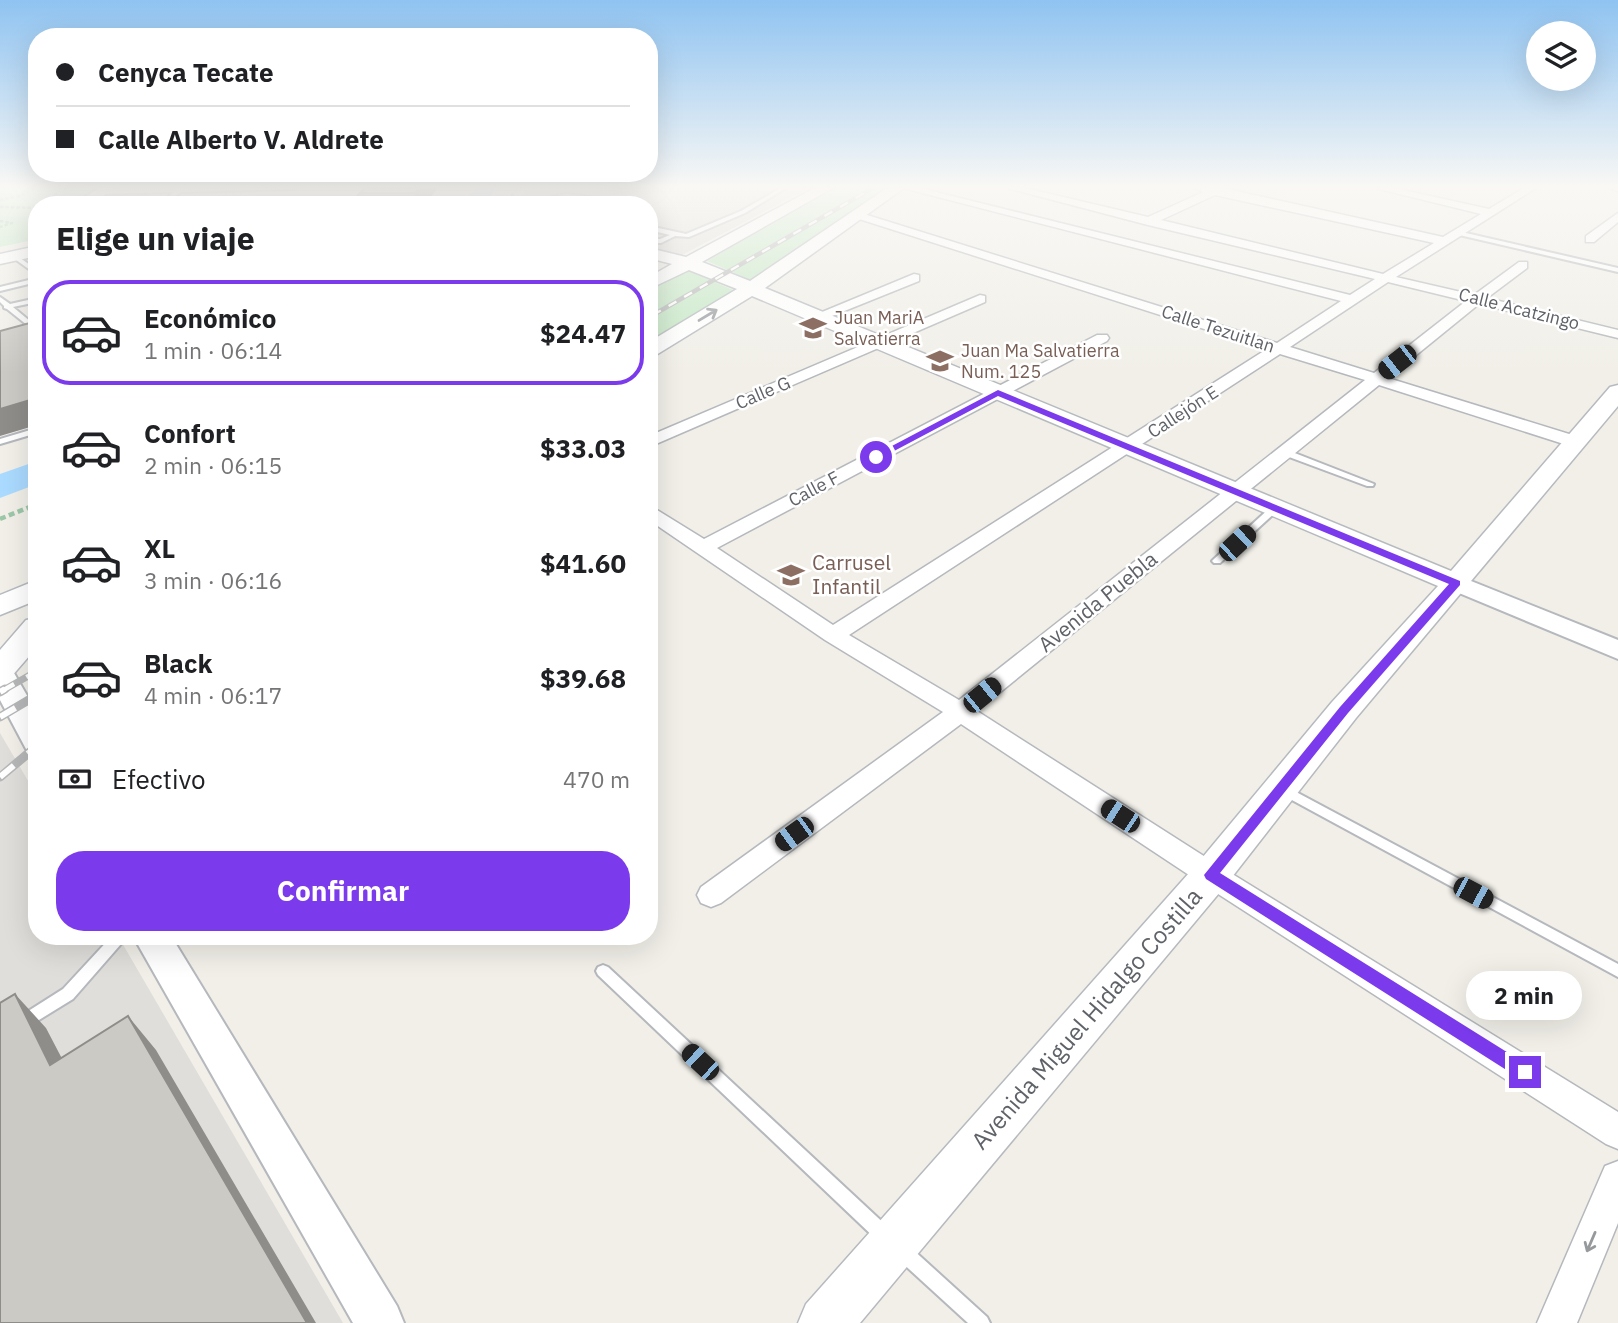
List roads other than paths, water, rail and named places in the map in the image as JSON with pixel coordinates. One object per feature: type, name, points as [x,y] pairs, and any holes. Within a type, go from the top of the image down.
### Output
[{"type":"main road","points":[[658,279],[712,250]]},
{"type":"main road","points":[[658,346],[810,250]]},
{"type":"main road","points":[[5,255],[28,252]]},
{"type":"main road","points":[[658,255],[688,263],[1456,583]]},
{"type":"main road","name":"Avenida Miguel Hidalgo Costilla","points":[[825,1323],[1211,875],[1344,710],[1615,400]]},
{"type":"main road","points":[[0,585],[28,582]]},
{"type":"main road","points":[[0,606],[28,593]]},
{"type":"main road","points":[[0,619],[28,607]]},
{"type":"main road","points":[[0,671],[28,638]]},
{"type":"street","name":"Calle Tezuitlan","points":[[966,250],[1576,442]]},
{"type":"street","points":[[1156,250],[1353,300]]},
{"type":"street","name":"Calle Acatzingo","points":[[1274,250],[1618,334]]},
{"type":"street","name":"Callejón E","points":[[833,635],[1431,250]]},
{"type":"street","name":"Avenida Puebla","points":[[711,895],[960,712],[1377,378],[1523,265]]},
{"type":"street","points":[[817,317],[914,278]]},
{"type":"street","name":"Calle G","points":[[658,438],[981,299]]},
{"type":"street","name":"Calle F","points":[[704,547],[1102,338]]},
{"type":"street","points":[[658,516],[833,635],[960,712],[1211,875],[1618,1132]]},
{"type":"street","points":[[1456,583],[1618,650]]},
{"type":"street","points":[[0,671],[28,724]]},
{"type":"street","points":[[156,945],[380,1323]]},
{"type":"street","points":[[1557,1323],[1618,1179]]},
{"type":"lane","points":[[1515,250],[1618,270]]},
{"type":"lane","points":[[5,255],[28,266]]},
{"type":"lane","points":[[0,289],[28,282]]},
{"type":"lane","points":[[0,299],[28,323]]},
{"type":"lane","points":[[0,309],[28,302]]},
{"type":"lane","points":[[0,442],[28,433]]},
{"type":"lane","points":[[1284,452],[1370,484]]},
{"type":"lane","points":[[1217,561],[1275,508]]},
{"type":"lane","points":[[1280,788],[1618,971]]},
{"type":"lane","points":[[0,1037],[68,994],[113,945]]},
{"type":"lane","points":[[603,971],[981,1323]]},
{"type":"waterway","points":[[0,487],[28,475]]},
{"type":"railway","points":[[658,312],[766,250]]},
{"type":"railway","points":[[2,691],[28,676]]},
{"type":"railway","points":[[0,692],[5,689]]},
{"type":"railway","points":[[0,717],[28,700]]},
{"type":"railway","points":[[0,777],[28,754]]},
{"type":"place","name":"Juan MariA Salvatierra","points":[[813,328]]},
{"type":"place","name":"Juan Ma Salvatierra Num. 125","points":[[940,361]]},
{"type":"place","name":"Carrusel Infantil","points":[[791,575]]}]
